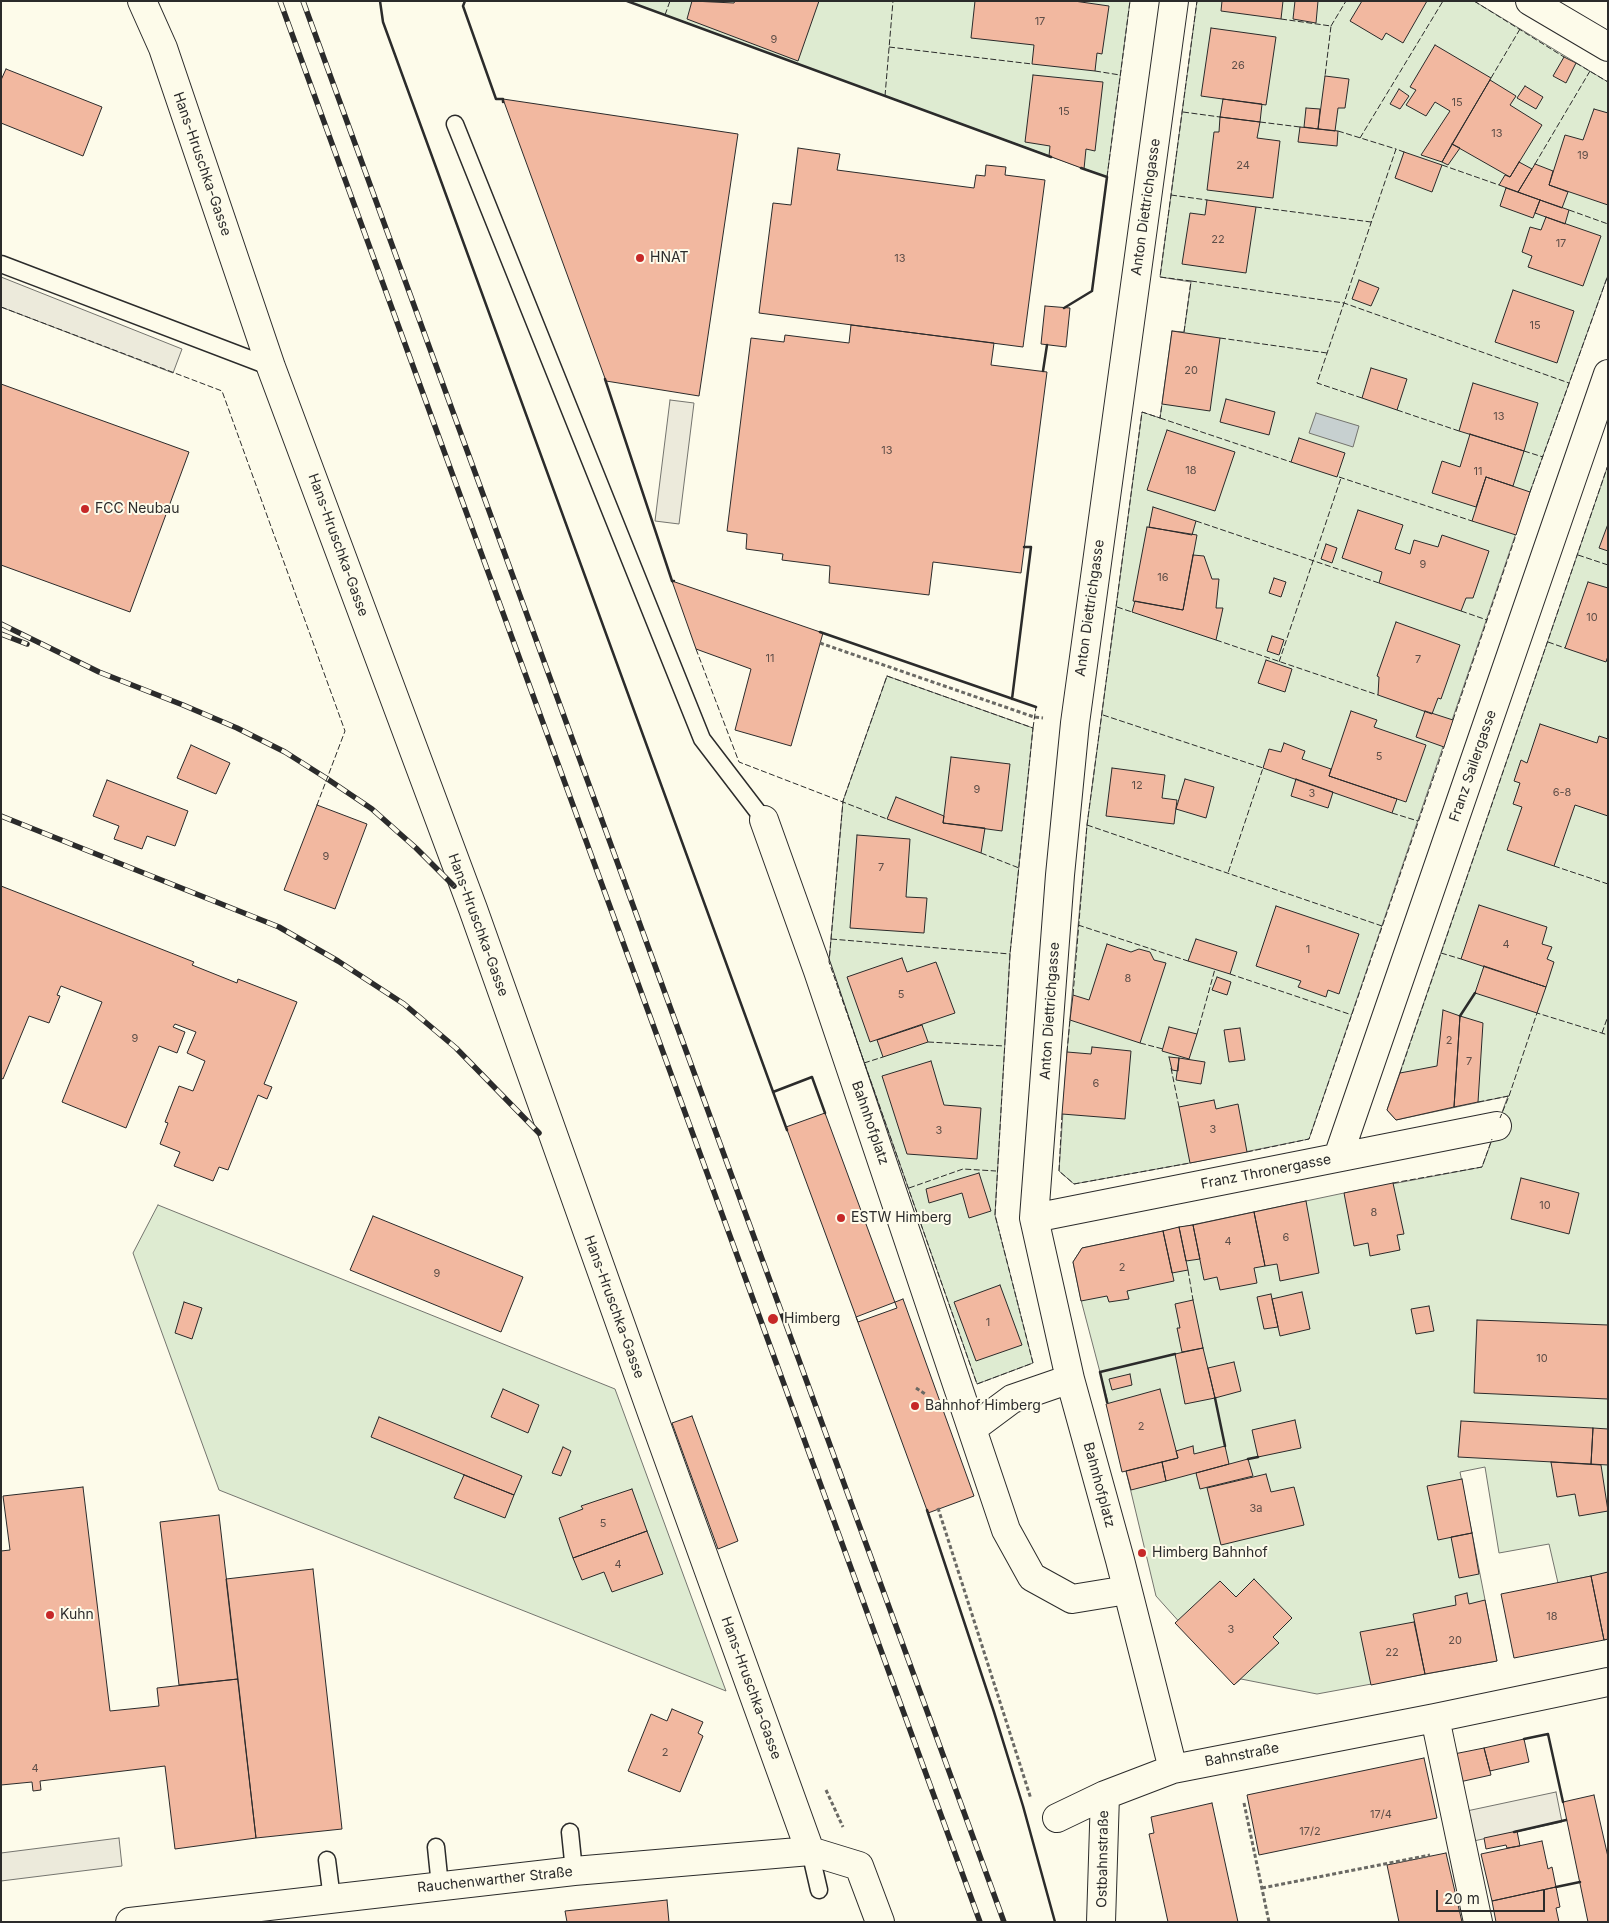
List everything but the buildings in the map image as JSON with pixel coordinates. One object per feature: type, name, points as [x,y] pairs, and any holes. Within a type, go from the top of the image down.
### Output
[{"type":"street","name":"Hans-Hruschka-Gasse","points":[[142,1],[163,48],[271,366],[473,909],[810,1851]]},
{"type":"street","name":"Anton Diettrichgasse","points":[[1034,1218],[1060,875],[1075,723],[1174,1]]},
{"type":"street","points":[[1530,1],[1608,48]]},
{"type":"street","name":"Franz Sailergasse","points":[[1338,1157],[1608,374]]},
{"type":"street","name":"Bahnhofplatz","points":[[764,820],[818,972],[1006,1530],[1032,1577],[1072,1599],[1127,1590]]},
{"type":"street","name":"Franz Thronergasse","points":[[1034,1218],[1497,1126]]},
{"type":"street","name":"Bahnhofplatz","points":[[1034,1218],[1070,1379],[1173,1769]]},
{"type":"street","points":[[973,1428],[1012,1399],[1070,1379]]},
{"type":"street","name":"Bahnstraße","points":[[1057,1818],[1104,1795],[1173,1769],[1608,1682]]},
{"type":"street","points":[[1435,1718],[1478,1922]]},
{"type":"street","name":"Ostbahnstraße","points":[[1101,1922],[1104,1795]]},
{"type":"street","name":"Rauchenwarther Straße","points":[[130,1922],[262,1914],[332,1899],[440,1886],[574,1871],[810,1851],[858,1866],[880,1922]]},
{"type":"lane","points":[[455,124],[702,739],[764,820]]},
{"type":"lane","points":[[1,264],[271,366]]},
{"type":"lane","points":[[570,1832],[574,1871]]},
{"type":"lane","points":[[436,1847],[440,1886]]},
{"type":"lane","points":[[810,1851],[819,1890]]},
{"type":"lane","points":[[327,1860],[332,1899]]},
{"type":"path","points":[[820,643],[1034,717],[1075,723]]},
{"type":"path","points":[[938,1508],[1034,1807],[1042,1816],[1057,1818]]},
{"type":"path","points":[[1244,1803],[1269,1922]]},
{"type":"path","points":[[1262,1888],[1462,1848]]},
{"type":"green space","points":[[627,1],[1130,1],[1107,177],[885,96]]},
{"type":"green space","points":[[1197,1],[1474,1],[1608,82],[1608,275],[1530,492],[1309,1139],[1074,1184],[1059,1171],[1067,1052],[1087,825],[1142,412],[1160,418],[1172,331],[1184,332],[1191,282],[1160,277]]},
{"type":"green space","points":[[1608,465],[1608,1639],[1604,1640],[1591,1576],[1558,1583],[1549,1544],[1499,1553],[1485,1467],[1460,1472],[1497,1661],[1317,1694],[1241,1679],[1235,1684],[1156,1596],[1073,1262],[1082,1248],[1344,1193],[1482,1167],[1508,1096],[1396,1120],[1387,1110]]},
{"type":"green space","points":[[887,676],[1033,728],[1010,954],[995,1215],[1033,1363],[977,1384],[829,962],[843,801]]},
{"type":"green space","points":[[158,1205],[615,1389],[726,1691],[219,1490],[133,1253]]},
{"type":"shaded area","points":[[1,277],[182,349],[173,373],[1,307]]},
{"type":"shaded area","points":[[670,400],[694,403],[679,524],[655,521]]},
{"type":"shaded area","points":[[1316,413],[1359,426],[1353,447],[1309,433]]},
{"type":"shaded area","points":[[1556,1792],[1562,1822],[1469,1842],[1462,1812]]},
{"type":"shaded area","points":[[119,1838],[122,1866],[1,1881],[1,1853]]},
{"type":"railway","points":[[280,1],[980,1922]]},
{"type":"railway","points":[[303,1],[1004,1922]]},
{"type":"railway","points":[[1,624],[99,672],[237,728],[285,752],[372,809],[416,848],[454,886]]},
{"type":"railway","points":[[1,634],[27,644]]},
{"type":"railway","points":[[1,816],[279,927],[338,961],[404,1004],[456,1048],[539,1133]]},
{"type":"fence","points":[[665,15],[670,1]]},
{"type":"fence","points":[[885,96],[893,1]]},
{"type":"fence","points":[[1107,177],[1130,1]]},
{"type":"fence","points":[[1184,332],[1191,281],[1160,277],[1197,1]]},
{"type":"fence","points":[[1331,26],[1346,1]]},
{"type":"fence","points":[[1360,138],[1443,1]]},
{"type":"fence","points":[[1474,1],[1564,57]]},
{"type":"fence","points":[[1281,19],[1331,26],[1325,76]]},
{"type":"fence","points":[[1491,78],[1520,29]]},
{"type":"fence","points":[[889,47],[1032,64]]},
{"type":"fence","points":[[1576,63],[1608,82]]},
{"type":"fence","points":[[1095,71],[1120,75]]},
{"type":"fence","points":[[1535,164],[1590,71]]},
{"type":"fence","points":[[1183,112],[1220,117]]},
{"type":"fence","points":[[1260,122],[1300,127]]},
{"type":"fence","points":[[1338,131],[1396,149]]},
{"type":"fence","points":[[1362,398],[1317,383],[1396,149],[1404,152]]},
{"type":"fence","points":[[1442,165],[1499,185]]},
{"type":"fence","points":[[1171,195],[1207,200]]},
{"type":"fence","points":[[1256,207],[1371,222]]},
{"type":"fence","points":[[1569,210],[1608,224]]},
{"type":"fence","points":[[1530,492],[1608,275]]},
{"type":"fence","points":[[1191,281],[1344,303],[1569,383]]},
{"type":"fence","points":[[1,307],[222,391],[345,731],[317,805]]},
{"type":"fence","points":[[1220,338],[1327,353]]},
{"type":"fence","points":[[1073,995],[1087,825],[1142,412],[1160,418],[1162,404]]},
{"type":"fence","points":[[1397,410],[1459,431]]},
{"type":"fence","points":[[1160,418],[1291,462]]},
{"type":"fence","points":[[1524,451],[1543,457]]},
{"type":"fence","points":[[1400,1073],[1608,465]]},
{"type":"fence","points":[[1339,477],[1472,521]]},
{"type":"fence","points":[[1279,662],[1341,478]]},
{"type":"fence","points":[[1196,521],[1379,583]]},
{"type":"fence","points":[[1453,720],[1516,535]]},
{"type":"fence","points":[[1578,555],[1608,565]]},
{"type":"fence","points":[[1117,607],[1132,612]]},
{"type":"fence","points":[[1461,611],[1487,620]]},
{"type":"fence","points":[[1216,640],[1378,695]]},
{"type":"fence","points":[[1548,642],[1565,648]]},
{"type":"fence","points":[[696,649],[739,762],[887,819]]},
{"type":"fence","points":[[887,676],[1033,728],[1010,954],[995,1215],[1033,1363],[977,1384],[829,962],[843,801],[887,676]]},
{"type":"fence","points":[[1033,728],[1036,707]]},
{"type":"fence","points":[[1103,715],[1263,768],[1228,873]]},
{"type":"fence","points":[[1247,1152],[1309,1139],[1444,747]]},
{"type":"fence","points":[[1392,813],[1418,821]]},
{"type":"fence","points":[[1087,825],[1382,926]]},
{"type":"fence","points":[[981,853],[1019,868]]},
{"type":"fence","points":[[1554,866],[1608,884]]},
{"type":"fence","points":[[1078,925],[1188,961]]},
{"type":"fence","points":[[831,939],[1010,954]]},
{"type":"fence","points":[[1441,953],[1461,959]]},
{"type":"fence","points":[[1197,1034],[1215,969]]},
{"type":"fence","points":[[1230,974],[1352,1015]]},
{"type":"fence","points":[[1509,1096],[1537,1013],[1608,1035]]},
{"type":"fence","points":[[1602,1033],[1608,1016]]},
{"type":"fence","points":[[1067,1052],[1070,1020]]},
{"type":"fence","points":[[928,1042],[1004,1046]]},
{"type":"fence","points":[[1140,1043],[1163,1049]]},
{"type":"fence","points":[[864,1063],[883,1057]]},
{"type":"fence","points":[[1171,1068],[1179,1107]]},
{"type":"fence","points":[[1478,1102],[1509,1096],[1500,1118]]},
{"type":"fence","points":[[1062,1114],[1059,1171],[1074,1184],[1190,1163]]},
{"type":"fence","points":[[1393,1183],[1482,1167],[1492,1139]]},
{"type":"fence","points":[[909,1188],[963,1169],[996,1171]]},
{"type":"fence","points":[[1188,1270],[1193,1300]]},
{"type":"wall","points":[[380,1],[383,22],[787,1130]]},
{"type":"wall","points":[[465,1],[463,6],[496,99],[503,99],[503,102]]},
{"type":"wall","points":[[627,1],[1051,157]]},
{"type":"wall","points":[[1064,308],[1092,291],[1107,177],[1081,168]]},
{"type":"wall","points":[[1043,371],[1047,345]]},
{"type":"wall","points":[[605,379],[672,581],[674,581]]},
{"type":"wall","points":[[1012,699],[1031,547],[1024,547]]},
{"type":"wall","points":[[820,632],[1036,707]]},
{"type":"wall","points":[[1460,1016],[1475,993]]},
{"type":"wall","points":[[773,1092],[812,1077],[825,1113]]},
{"type":"wall","points":[[1107,1402],[1100,1372],[1175,1354]]},
{"type":"wall","points":[[1215,1398],[1225,1446]]},
{"type":"wall","points":[[1248,1459],[1258,1457]]},
{"type":"wall","points":[[927,1510],[994,1712],[1023,1806],[1055,1922]]},
{"type":"wall","points":[[1524,1739],[1548,1734],[1563,1802]]},
{"type":"wall","points":[[1514,1832],[1566,1820]]},
{"type":"wall","points":[[1556,1887],[1580,1882]]},
{"type":"place","name":"HNAT","points":[[640,258]]},
{"type":"place","name":"FCC Neubau","points":[[85,509]]},
{"type":"place","name":"ESTW Himberg","points":[[841,1218]]},
{"type":"place","name":"Himberg","points":[[773,1319]]},
{"type":"place","name":"Bahnhof Himberg","points":[[915,1406]]},
{"type":"place","name":"Himberg Bahnhof","points":[[1142,1553]]},
{"type":"place","name":"Kuhn","points":[[50,1615]]}]
